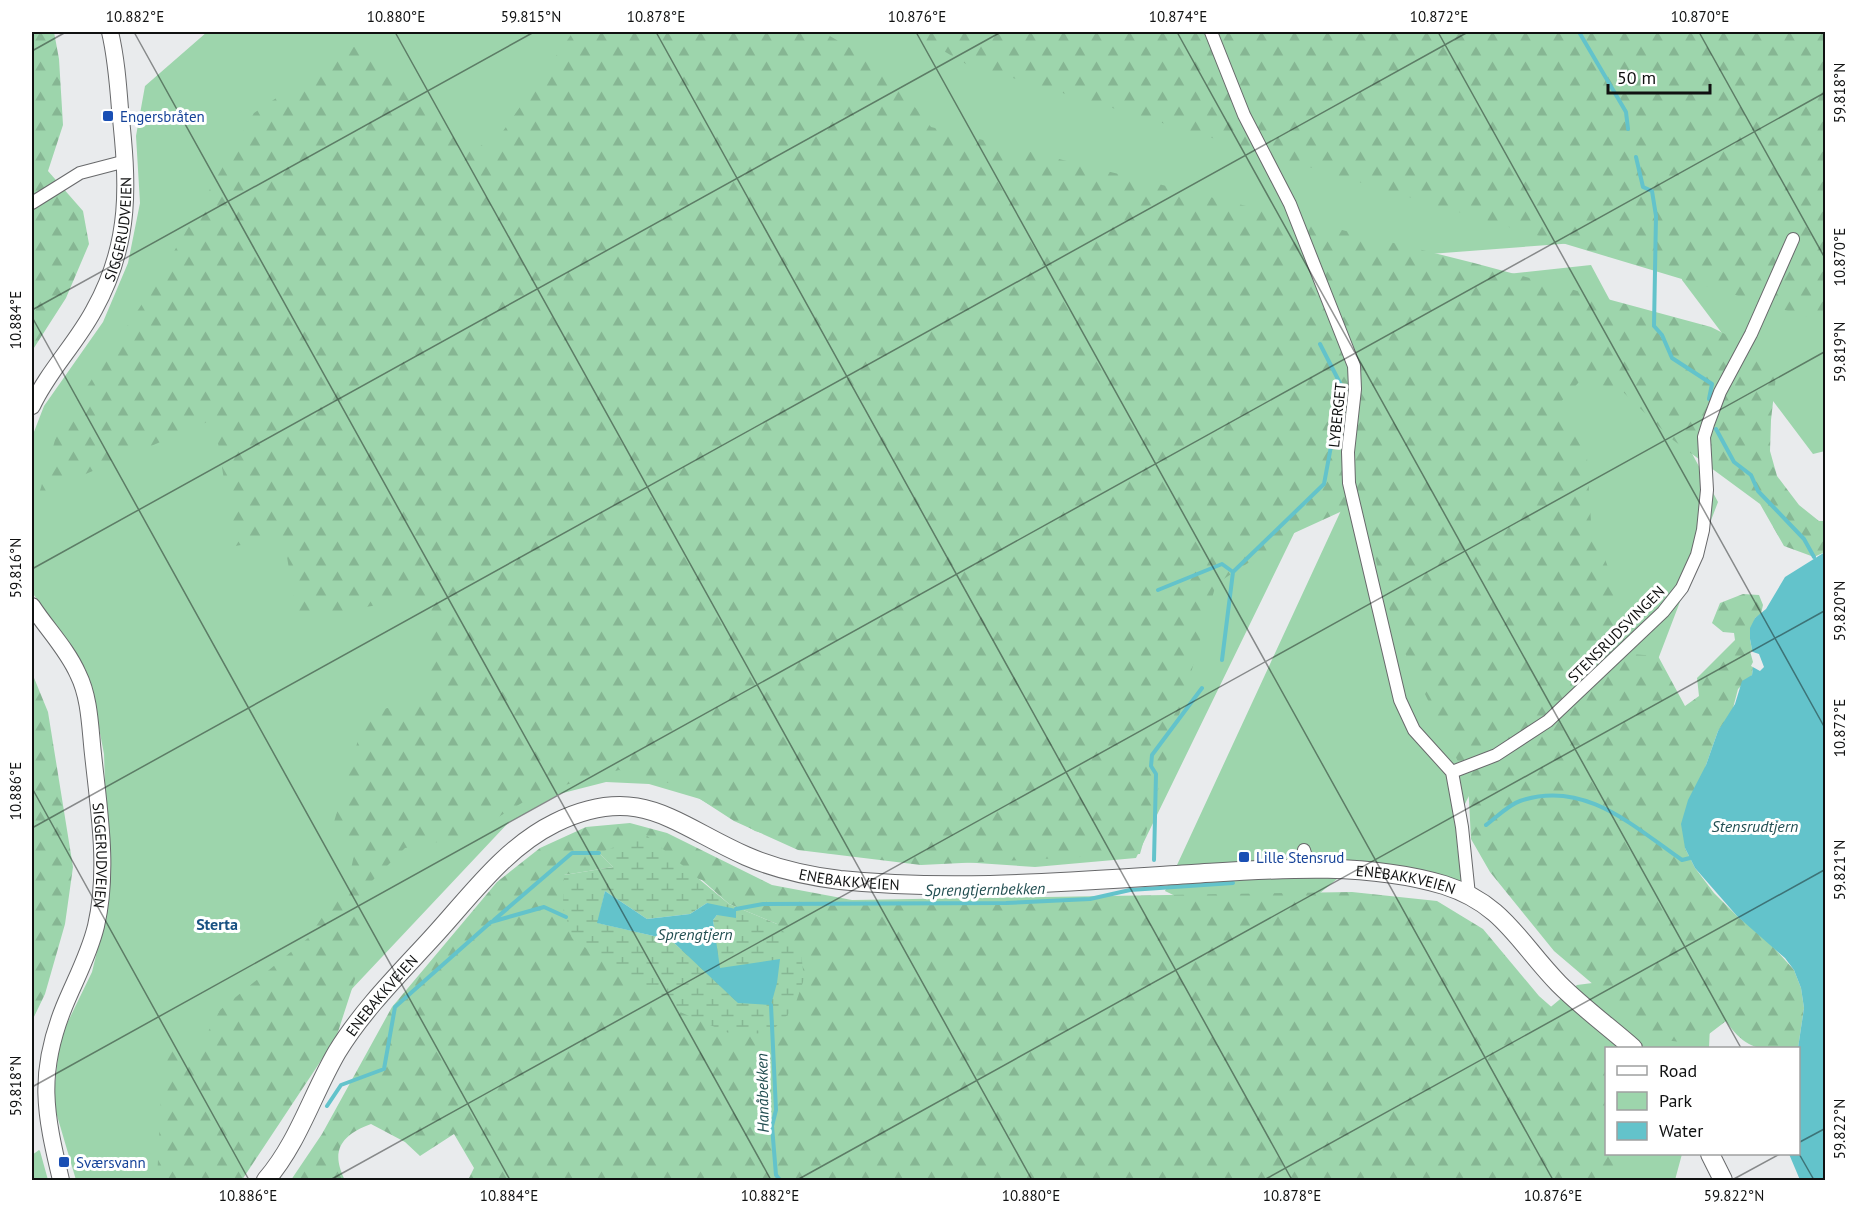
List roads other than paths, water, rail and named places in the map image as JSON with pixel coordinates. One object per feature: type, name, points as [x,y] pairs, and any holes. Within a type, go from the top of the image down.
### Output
[{"type":"main road","name":"SIGGERUDVEIEN","points":[[32,406],[44,383],[94,311],[111,271],[126,209],[126,161],[110,32]]},
{"type":"main road","name":"SIGGERUDVEIEN","points":[[32,606],[74,665],[85,692],[102,843],[102,875],[96,926],[83,966],[58,1023],[47,1067],[47,1120],[61,1180]]},
{"type":"main road","name":"ENEBAKKVEIEN","points":[[266,1180],[290,1146],[339,1050],[380,995],[474,891],[520,846],[552,824],[588,810],[625,805],[644,807],[688,824],[761,862],[798,873],[867,882],[1002,884],[1310,869],[1366,872],[1440,884],[1469,895],[1502,917],[1563,988],[1632,1047]]},
{"type":"main road","points":[[1710,1155],[1723,1180]]},
{"type":"street","name":"LYBERGET","points":[[1210,32],[1244,115],[1290,204],[1354,366],[1355,389],[1348,452],[1349,483],[1395,680],[1405,713],[1414,730],[1452,772]]},
{"type":"street","points":[[32,203],[65,180],[91,168],[126,161]]},
{"type":"street","name":"STENSRUDSVINGEN","points":[[1452,772],[1496,755],[1548,721],[1664,612],[1682,588],[1697,555],[1703,530],[1707,490],[1704,437],[1708,424],[1720,392],[1751,334],[1793,239]]},
{"type":"street","points":[[1452,772],[1462,827],[1469,895]]},
{"type":"street","points":[[1304,850],[1310,869]]},
{"type":"water","name":"Stensrudtjern","points":[[1825,552],[1825,1180],[1800,1180],[1789,1155],[1800,1155],[1800,1047],[1798,1047],[1804,1008],[1801,988],[1794,970],[1785,958],[1737,916],[1695,868],[1685,848],[1681,824],[1688,800],[1706,765],[1718,731],[1735,704],[1742,681],[1752,675],[1754,660],[1750,628],[1755,618],[1766,609],[1785,577]]},
{"type":"water","name":"Sprengtjern","points":[[605,891],[647,919],[690,914],[707,903],[736,909],[736,918],[717,915],[713,920],[720,968],[780,959],[771,1005],[738,1003],[671,940],[597,923]]},
{"type":"waterway","points":[[1579,32],[1626,112],[1628,129]]},
{"type":"waterway","points":[[1636,157],[1643,187],[1652,191],[1656,216],[1654,326],[1662,335],[1672,358],[1712,384],[1709,399]]},
{"type":"waterway","points":[[1222,660],[1233,572],[1324,484],[1342,387],[1320,344]]},
{"type":"waterway","points":[[1716,429],[1734,462],[1751,475],[1758,491],[1804,539],[1814,557]]},
{"type":"waterway","points":[[1158,590],[1222,564],[1233,572]]},
{"type":"waterway","points":[[1154,860],[1156,774],[1151,766],[1152,755],[1202,688]]},
{"type":"waterway","name":"Sprengtjernbekken","points":[[1486,825],[1520,801],[1543,796],[1565,796],[1586,801],[1607,810],[1645,833],[1682,860],[1690,858]]},
{"type":"waterway","points":[[494,920],[572,853],[599,853]]},
{"type":"waterway","name":"Sprengtjernbekken","points":[[736,909],[763,904],[1006,903],[1090,899],[1130,890],[1233,883]]},
{"type":"waterway","points":[[327,1106],[341,1085],[384,1069],[395,1007],[491,922],[544,907],[566,917]]},
{"type":"waterway","name":"Hanåbekken","points":[[771,1005],[776,1110],[772,1126],[776,1175],[780,1180]]},
{"type":"place","name":"Engersbråten","points":[[108,116]]},
{"type":"place","name":"Lille Stensrud","points":[[1244,857]]},
{"type":"place","name":"Sværsvann","points":[[64,1162]]},
{"type":"district","name":"Sterta","points":[[217,924]]}]
